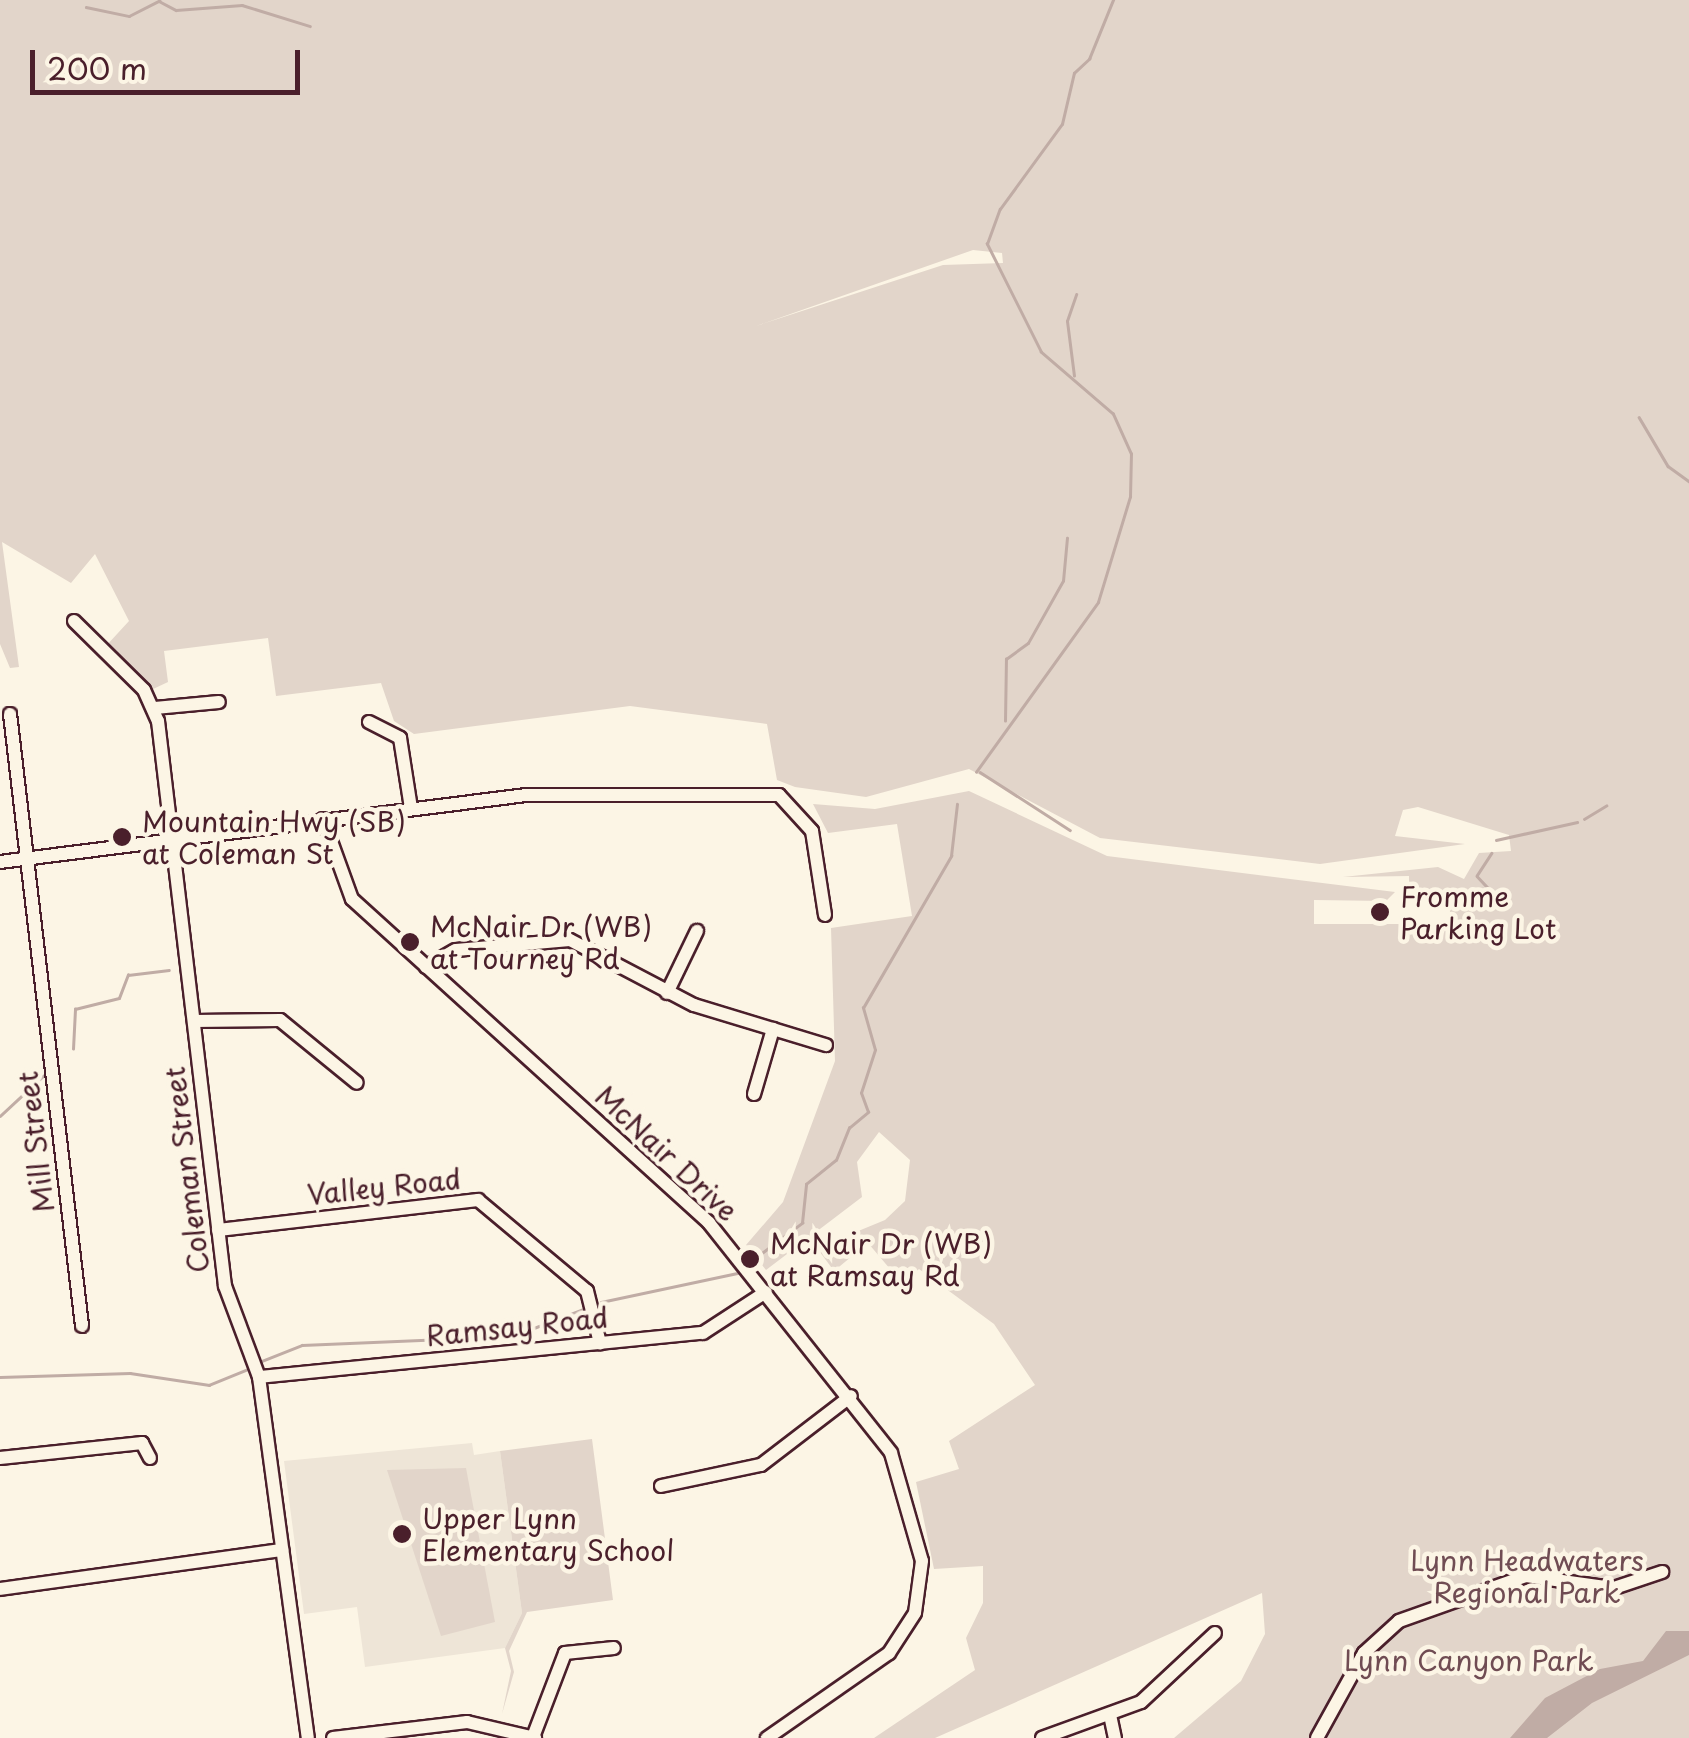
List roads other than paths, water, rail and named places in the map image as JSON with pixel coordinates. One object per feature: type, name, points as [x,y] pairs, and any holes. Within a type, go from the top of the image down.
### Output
[{"type":"street","points":[[74,621],[154,708],[219,702]]},
{"type":"street","name":"Coleman Street","points":[[154,708],[218,1230],[232,1322],[259,1377],[308,1738]]},
{"type":"street","name":"Mill Street","points":[[10,714],[82,1326]]},
{"type":"street","points":[[369,722],[400,738],[411,808]]},
{"type":"street","points":[[0,862],[411,808],[636,788],[711,800],[779,795],[812,831],[825,915]]},
{"type":"street","name":"McNair Drive","points":[[323,819],[352,898],[709,1223],[851,1396],[891,1452],[910,1508],[922,1577],[910,1624],[874,1664],[767,1738]]},
{"type":"street","points":[[667,992],[697,931]]},
{"type":"street","points":[[426,967],[456,950],[554,938],[594,947],[667,992],[826,1045]]},
{"type":"street","points":[[194,1021],[280,1020],[357,1082]]},
{"type":"street","points":[[754,1094],[774,1029]]},
{"type":"street","name":"Valley Road","points":[[218,1230],[478,1200],[587,1291],[600,1343]]},
{"type":"street","name":"Ramsay Road","points":[[259,1377],[721,1328],[766,1292]]},
{"type":"street","points":[[662,1486],[745,1473],[851,1396]]},
{"type":"street","points":[[0,1458],[142,1443],[150,1458]]},
{"type":"street","points":[[0,1588],[282,1550]]},
{"type":"street","points":[[1317,1738],[1364,1653],[1400,1622],[1526,1576],[1614,1588],[1662,1572]]},
{"type":"street","points":[[1042,1738],[1110,1715],[1155,1692],[1215,1633]]},
{"type":"street","points":[[333,1738],[450,1722],[534,1737],[565,1652],[614,1648]]},
{"type":"street","points":[[1110,1715],[1116,1738]]},
{"type":"waterway","points":[[976,772],[1098,602],[1130,497],[1131,454],[1113,414],[1041,352],[987,244],[1000,209],[1062,124],[1074,73],[1089,59],[1113,0]]},
{"type":"waterway","points":[[86,7],[129,16],[159,1],[176,10],[242,5],[310,26]]},
{"type":"waterway","points":[[1074,376],[1067,321],[1076,295]]},
{"type":"waterway","points":[[1639,417],[1668,466],[1689,481]]},
{"type":"waterway","points":[[1005,721],[1006,659],[1028,643],[1063,581],[1067,538]]},
{"type":"waterway","points":[[980,772],[1070,830]]},
{"type":"waterway","points":[[755,1258],[802,1223],[806,1184],[836,1160],[849,1128],[868,1112],[861,1093],[875,1050],[863,1008],[951,856],[957,804]]},
{"type":"waterway","points":[[1584,819],[1606,806]]},
{"type":"waterway","points":[[1496,840],[1577,822]]},
{"type":"waterway","points":[[1492,853],[1477,876],[1493,893]]},
{"type":"waterway","points":[[73,1049],[75,1009],[119,998],[128,975],[169,970]]},
{"type":"waterway","points":[[0,1116],[43,1076]]},
{"type":"waterway","points":[[601,1302],[737,1273]]},
{"type":"waterway","points":[[262,1361],[302,1345],[513,1336],[586,1308]]},
{"type":"waterway","points":[[0,1377],[130,1373],[209,1385],[248,1369]]},
{"type":"place","name":"Mountain Hwy (SB) at Coleman St","points":[[122,837]]},
{"type":"place","name":"Fromme Parking Lot","points":[[1380,912]]},
{"type":"place","name":"McNair Dr (WB) at Tourney Rd","points":[[410,942]]},
{"type":"place","name":"McNair Dr (WB) at Ramsay Rd","points":[[750,1259]]},
{"type":"place","name":"Upper Lynn Elementary School","points":[[402,1534]]},
{"type":"park label","name":"Lynn Headwaters Regional Park","points":[[1527,1576]]},
{"type":"park label","name":"Lynn Canyon Park","points":[[1469,1660]]}]
